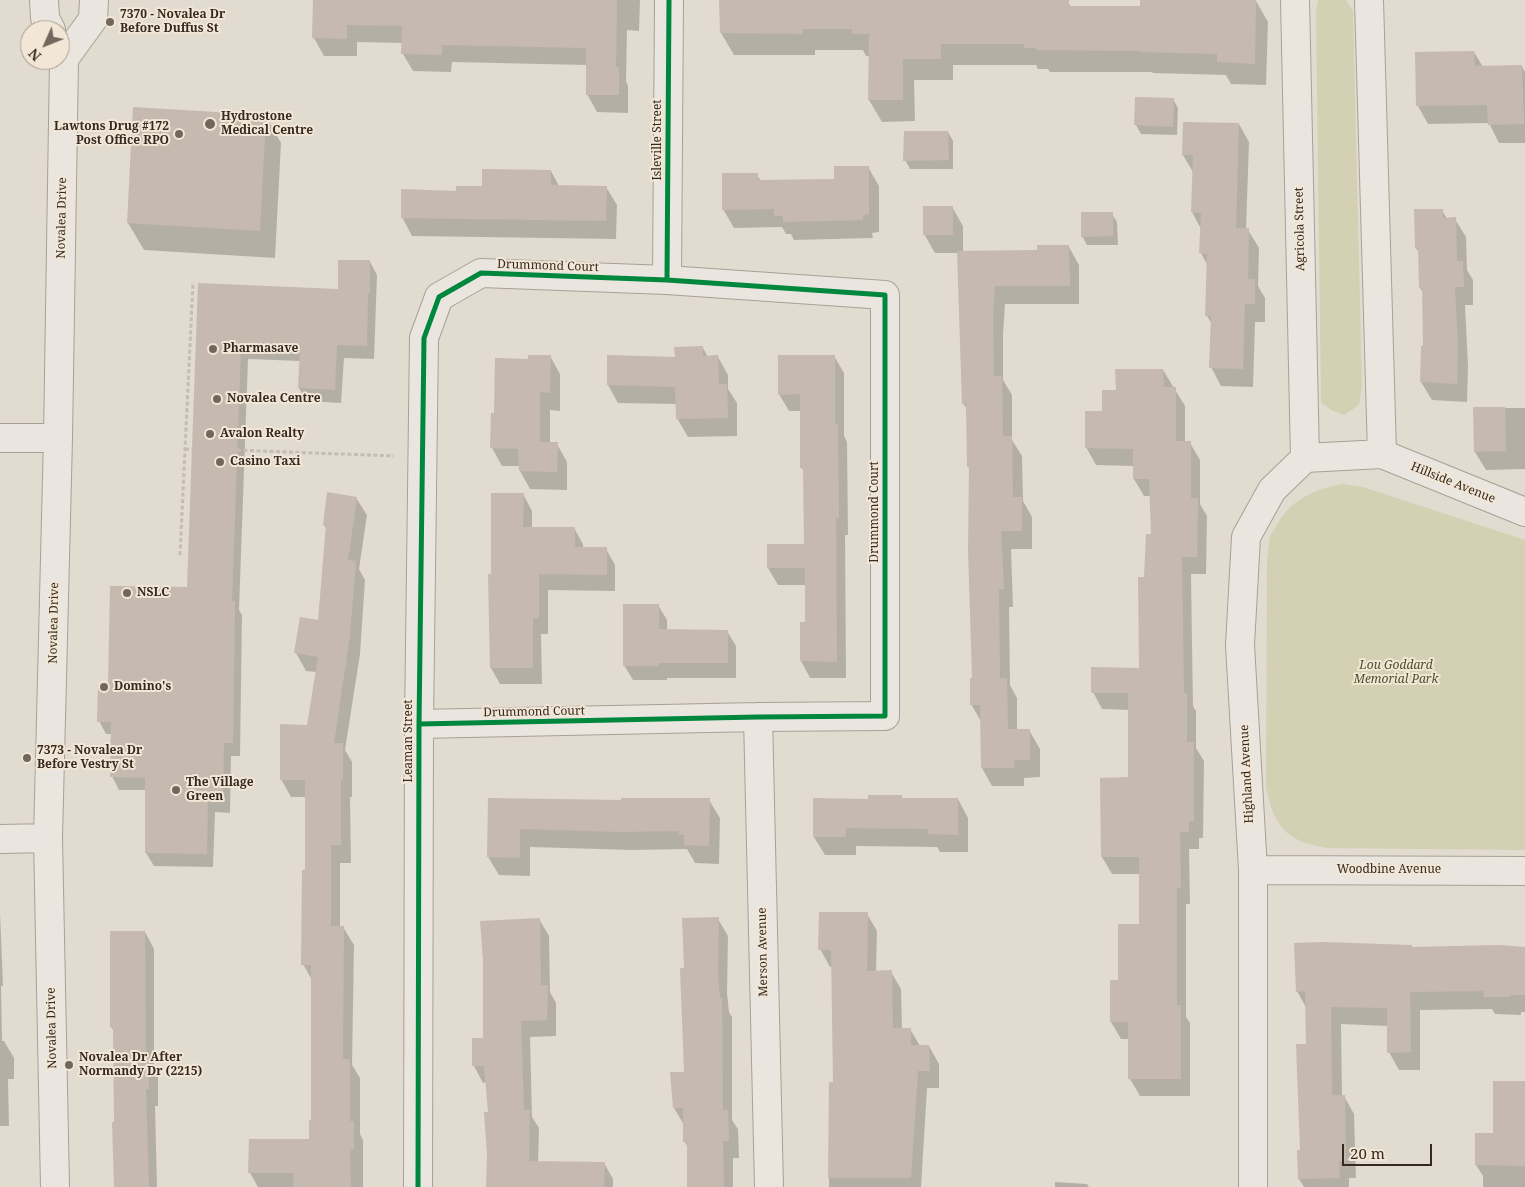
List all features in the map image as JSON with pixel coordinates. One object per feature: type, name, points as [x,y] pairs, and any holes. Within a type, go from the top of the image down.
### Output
[{"type":"street","points":[[44,0],[46,20]]},
{"type":"street","name":"Novalea Drive","points":[[70,45],[94,19],[94,0]]},
{"type":"street","name":"Isleville Street","points":[[667,280],[669,0]]},
{"type":"street","name":"Agricola Street","points":[[1295,0],[1306,458]]},
{"type":"street","points":[[1306,458],[1382,454],[1369,0]]},
{"type":"street","name":"Novalea Drive","points":[[55,1187],[48,838],[58,438],[62,70]]},
{"type":"street","name":"Drummond Court","points":[[418,724],[885,716],[885,295],[667,280],[481,273],[439,297]]},
{"type":"street","name":"Leaman Street","points":[[418,1187],[418,724],[424,338],[439,297]]},
{"type":"street","points":[[0,438],[58,438]]},
{"type":"street","name":"Hillside Avenue","points":[[1382,454],[1525,512]]},
{"type":"street","name":"Highland Avenue","points":[[1253,1187],[1253,870],[1240,645],[1246,537],[1272,490],[1306,458]]},
{"type":"street","name":"Merson Avenue","points":[[758,717],[769,1187]]},
{"type":"street","points":[[0,839],[48,838]]},
{"type":"street","name":"Woodbine Avenue","points":[[1253,870],[1525,871]]},
{"type":"path","points":[[180,556],[193,282]]},
{"type":"path","points":[[185,449],[192,449]]},
{"type":"path","points":[[237,450],[422,457]]},
{"type":"green space","points":[[1318,0],[1346,0],[1353,11],[1362,385],[1359,405],[1344,415],[1331,410],[1321,402],[1316,11]]},
{"type":"green space","name":"Lou Goddard Memorial Park","points":[[1342,484],[1363,487],[1525,540],[1525,850],[1327,848],[1301,841],[1292,836],[1284,830],[1273,812],[1266,787],[1267,560],[1270,537],[1290,507],[1297,501],[1314,492]]},
{"type":"building","points":[[313,0],[617,0],[616,67],[619,67],[619,95],[586,95],[586,48],[442,45],[442,55],[401,54],[402,26],[347,25],[347,39],[312,38]]},
{"type":"building","points":[[719,0],[1069,0],[1069,6],[1140,6],[1140,0],[1256,0],[1255,64],[1217,62],[1217,54],[1036,50],[1036,48],[1024,48],[1024,44],[941,44],[941,59],[903,59],[903,100],[868,100],[869,34],[852,34],[852,29],[803,29],[803,34],[720,33]]},
{"type":"building","points":[[1474,51],[1475,66],[1522,65],[1524,124],[1488,125],[1487,105],[1416,106],[1415,52]]},
{"type":"building","points":[[1135,97],[1174,98],[1173,127],[1134,125]]},
{"type":"building","points":[[133,107],[266,115],[260,231],[127,223]]},
{"type":"building","points":[[1183,122],[1239,123],[1236,228],[1249,228],[1248,279],[1255,279],[1255,304],[1245,304],[1243,369],[1209,368],[1211,316],[1205,316],[1207,254],[1199,253],[1201,213],[1191,212],[1193,155],[1182,155]]},
{"type":"building","points":[[904,131],[948,131],[949,160],[903,161]]},
{"type":"building","points":[[834,166],[869,166],[869,214],[863,215],[863,220],[783,222],[783,216],[774,216],[774,209],[722,210],[722,173],[758,173],[758,180],[834,179]]},
{"type":"building","points":[[482,169],[551,170],[551,185],[607,186],[606,221],[401,218],[401,189],[456,191],[456,186],[482,186]]},
{"type":"building","points":[[923,206],[953,206],[953,235],[923,235]]},
{"type":"building","points":[[1414,209],[1443,209],[1443,218],[1456,217],[1457,261],[1463,261],[1464,287],[1455,287],[1458,347],[1457,384],[1420,382],[1421,346],[1423,346],[1422,288],[1419,288],[1418,248],[1415,248]]},
{"type":"building","points":[[1081,212],[1113,212],[1113,236],[1081,237]]},
{"type":"building","points":[[1037,245],[1069,245],[1070,286],[995,286],[993,316],[994,376],[1002,376],[1003,436],[1012,436],[1013,497],[1022,497],[1022,531],[1001,531],[1004,589],[999,589],[1000,678],[1007,678],[1008,729],[1030,729],[1030,760],[1015,760],[1014,768],[981,768],[980,705],[970,705],[970,678],[972,678],[968,550],[969,467],[967,467],[966,404],[962,404],[957,251],[1037,250]]},
{"type":"building","points":[[338,260],[370,260],[370,293],[368,293],[367,346],[337,345],[335,390],[298,388],[300,348],[241,346],[232,601],[235,601],[233,743],[224,743],[223,800],[208,800],[207,854],[145,853],[145,778],[110,777],[111,722],[97,722],[98,685],[108,685],[110,586],[187,587],[198,283],[338,289]]},
{"type":"building","points":[[703,346],[703,356],[718,355],[719,384],[727,384],[728,418],[676,419],[675,387],[607,385],[607,355],[675,357],[674,347]]},
{"type":"building","points":[[528,355],[551,355],[550,393],[540,392],[540,442],[558,442],[557,472],[519,471],[518,449],[490,448],[491,413],[494,413],[495,358],[528,359]]},
{"type":"building","points":[[778,355],[835,355],[835,424],[838,424],[839,518],[836,518],[837,662],[800,661],[800,622],[805,622],[805,568],[767,568],[767,544],[804,544],[803,468],[800,468],[800,394],[778,395]]},
{"type":"building","points":[[1115,369],[1163,369],[1164,387],[1176,387],[1176,441],[1191,441],[1191,498],[1198,498],[1197,557],[1182,557],[1184,693],[1187,693],[1187,742],[1194,742],[1194,821],[1189,821],[1189,832],[1180,832],[1181,888],[1177,888],[1177,1005],[1181,1005],[1181,1079],[1128,1079],[1128,1022],[1110,1022],[1110,980],[1118,980],[1118,924],[1139,924],[1139,857],[1101,857],[1100,778],[1128,777],[1128,693],[1091,693],[1091,667],[1139,668],[1138,577],[1144,577],[1146,534],[1151,534],[1149,479],[1133,479],[1133,449],[1085,448],[1085,411],[1102,411],[1102,390],[1116,390]]},
{"type":"building","points":[[1473,407],[1505,407],[1506,451],[1474,452]]},
{"type":"building","points":[[327,492],[357,497],[348,560],[356,561],[350,635],[334,743],[343,743],[341,845],[331,845],[331,926],[344,926],[343,1059],[350,1059],[350,1121],[354,1121],[354,1149],[350,1149],[351,1187],[293,1187],[294,1173],[248,1173],[249,1139],[309,1139],[309,1120],[311,1120],[311,965],[301,965],[302,870],[305,870],[305,780],[280,780],[280,724],[307,725],[318,657],[294,653],[300,617],[318,620],[326,525],[323,525]]},
{"type":"building","points":[[491,493],[524,493],[523,527],[575,527],[575,547],[607,547],[607,575],[539,574],[539,618],[533,618],[533,668],[490,668],[488,574],[491,574]]},
{"type":"building","points":[[623,604],[659,604],[659,629],[728,630],[728,663],[659,663],[659,666],[623,666]]},
{"type":"building","points":[[868,795],[902,795],[902,798],[958,798],[958,835],[928,834],[928,829],[846,828],[846,837],[813,837],[813,798],[868,799]]},
{"type":"building","points":[[488,798],[621,800],[621,798],[710,798],[709,846],[684,845],[684,835],[678,835],[679,831],[621,832],[520,829],[520,858],[487,857]]},
{"type":"building","points":[[819,912],[868,912],[867,971],[892,970],[893,1028],[911,1028],[911,1045],[929,1045],[930,1071],[918,1071],[911,1178],[828,1178],[829,1082],[833,1082],[831,950],[818,950]]},
{"type":"building","points":[[719,917],[718,975],[720,998],[722,998],[723,1110],[728,1110],[729,1141],[723,1141],[724,1187],[687,1187],[687,1142],[683,1142],[683,1108],[673,1108],[670,1072],[684,1072],[680,968],[684,968],[682,918]]},
{"type":"building","points":[[540,918],[541,985],[548,985],[547,1020],[521,1021],[524,1110],[530,1110],[529,1161],[605,1162],[604,1187],[486,1187],[487,1154],[484,1112],[488,1112],[484,1066],[472,1066],[472,1038],[483,1038],[483,960],[480,921]]},
{"type":"building","points":[[110,931],[145,931],[146,1059],[149,1059],[149,1089],[146,1089],[149,1187],[114,1187]]},
{"type":"building","points":[[1294,943],[1412,945],[1412,947],[1499,945],[1525,947],[1525,995],[1483,997],[1484,991],[1410,992],[1411,1052],[1387,1053],[1387,1008],[1331,1007],[1332,1092],[1333,1095],[1345,1095],[1346,1161],[1339,1161],[1340,1178],[1298,1179],[1297,1150],[1300,1150],[1296,1044],[1306,1044],[1305,991],[1296,992]]},
{"type":"building","points":[[1493,1081],[1525,1081],[1525,1166],[1475,1165],[1475,1133],[1493,1133]]},
{"type":"cycle path","points":[[667,280],[669,0]]},
{"type":"cycle path","points":[[418,1187],[419,724],[424,338],[439,297],[481,273],[667,280],[885,295],[885,716],[419,724]]},
{"type":"place","name":"7370 - Novalea Dr Before Duffus St","points":[[110,22]]},
{"type":"place","name":"Hydrostone Medical Centre","points":[[210,124]]},
{"type":"place","name":"Lawtons Drug #172 Post Office RPO","points":[[179,134]]},
{"type":"place","name":"Pharmasave","points":[[213,349]]},
{"type":"place","name":"Novalea Centre","points":[[217,399]]},
{"type":"place","name":"Avalon Realty","points":[[210,434]]},
{"type":"place","name":"Casino Taxi","points":[[220,462]]},
{"type":"place","name":"NSLC","points":[[127,593]]},
{"type":"place","name":"Domino's","points":[[104,687]]},
{"type":"place","name":"7373 - Novalea Dr Before Vestry St","points":[[27,758]]},
{"type":"place","name":"The Village Green","points":[[176,790]]},
{"type":"place","name":"Novalea Dr After Normandy Dr (2215)","points":[[69,1065]]}]
